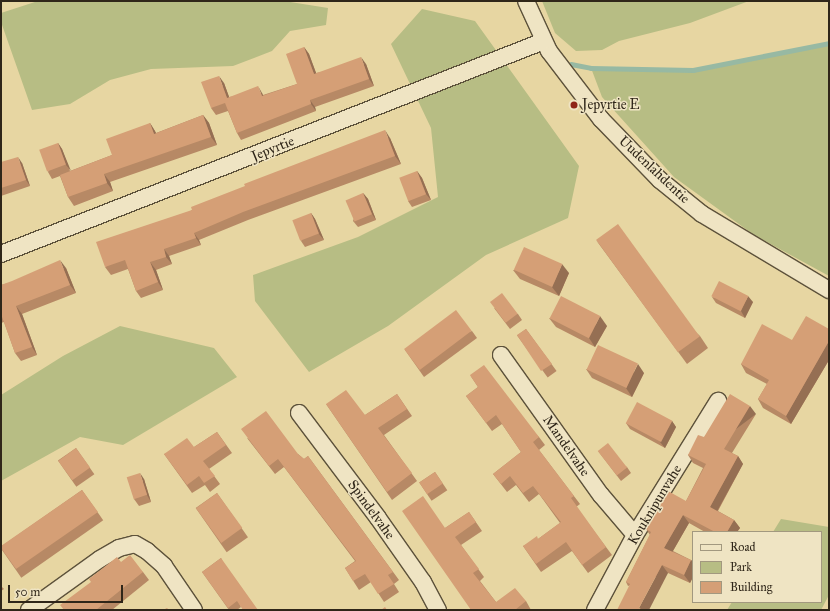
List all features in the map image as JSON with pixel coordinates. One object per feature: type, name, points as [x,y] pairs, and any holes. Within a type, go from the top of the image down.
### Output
[{"type":"street","name":"Uudenlahdentie","points":[[526,1],[549,51],[601,119],[660,180],[702,214],[829,290]]},
{"type":"street","name":"Jepyrtie","points":[[1,254],[544,41]]},
{"type":"street","name":"Mandelvahe","points":[[501,355],[601,494],[635,535]]},
{"type":"street","name":"Kouknipunvahe","points":[[595,610],[635,535],[718,401]]},
{"type":"street","name":"Spindelvahe","points":[[299,413],[378,518],[423,582],[438,610]]},
{"type":"street","points":[[29,610],[100,559],[119,548],[135,544],[147,551],[164,566],[194,610]]},
{"type":"green space","points":[[38,1],[284,1],[328,8],[326,25],[290,31],[272,51],[233,66],[151,69],[110,80],[70,104],[32,110],[1,22],[1,13]]},
{"type":"green space","points":[[542,1],[749,1],[690,23],[619,41],[602,50],[576,51],[555,33]]},
{"type":"green space","points":[[422,9],[475,21],[579,166],[568,218],[486,255],[388,326],[309,372],[255,301],[253,275],[358,237],[438,197],[431,128],[391,44]]},
{"type":"green space","points":[[829,43],[829,276],[754,235],[674,177],[602,97],[591,68],[693,70]]},
{"type":"green space","points":[[120,326],[214,348],[237,377],[123,445],[80,437],[1,481],[1,395],[63,356]]},
{"type":"green space","points":[[781,519],[829,527],[829,595],[821,610],[727,610],[731,603],[822,603],[822,531],[774,531]]},
{"type":"building","points":[[304,47],[314,74],[361,57],[369,79],[310,100],[311,104],[237,133],[225,103],[211,108],[201,82],[219,76],[227,98],[258,86],[262,96],[297,84],[286,54]]},
{"type":"building","points":[[203,115],[211,137],[104,174],[107,183],[68,197],[60,175],[112,155],[106,139],[150,123],[154,134]]},
{"type":"building","points":[[385,130],[395,156],[243,212],[194,233],[196,238],[164,249],[166,257],[150,262],[158,282],[136,291],[125,260],[105,267],[96,242],[192,210],[191,207],[245,186],[244,184]]},
{"type":"building","points":[[58,143],[66,165],[47,171],[39,150]]},
{"type":"building","points":[[18,157],[26,180],[1,188],[1,162]]},
{"type":"building","points":[[417,171],[426,194],[408,201],[399,178]]},
{"type":"building","points":[[363,193],[372,214],[354,222],[346,200]]},
{"type":"building","points":[[311,213],[319,234],[300,241],[292,220]]},
{"type":"building","points":[[618,224],[700,336],[678,352],[596,240]]},
{"type":"building","points":[[524,247],[562,264],[552,287],[514,270]]},
{"type":"building","points":[[60,260],[70,285],[16,306],[32,347],[15,353],[1,314],[1,285]]},
{"type":"building","points":[[719,281],[748,296],[741,311],[711,296]]},
{"type":"building","points":[[502,293],[518,314],[506,323],[490,302]]},
{"type":"building","points":[[561,296],[600,316],[589,338],[550,318]]},
{"type":"building","points":[[456,310],[472,331],[420,370],[404,349]]},
{"type":"building","points":[[806,316],[829,329],[829,341],[786,416],[758,399],[769,380],[741,364],[762,324],[792,340]]},
{"type":"building","points":[[526,329],[552,364],[541,371],[517,335]]},
{"type":"building","points":[[598,345],[638,364],[626,388],[587,369]]},
{"type":"building","points":[[484,365],[539,437],[533,442],[574,496],[571,498],[606,547],[582,565],[566,542],[536,564],[523,546],[537,536],[538,539],[561,522],[533,486],[523,493],[510,476],[501,484],[493,474],[521,452],[496,415],[486,423],[466,396],[478,387],[470,375]]},
{"type":"building","points":[[346,390],[365,415],[397,394],[407,409],[378,428],[412,473],[387,492],[326,404]]},
{"type":"building","points":[[730,394],[750,406],[724,449],[738,456],[710,507],[734,520],[728,531],[713,531],[683,515],[664,548],[691,560],[684,575],[662,565],[639,608],[643,610],[617,610],[630,584],[626,582],[651,532],[646,529],[668,491],[686,501],[706,464],[688,455],[698,435],[704,437]]},
{"type":"building","points":[[637,402],[672,421],[661,442],[626,423]]},
{"type":"building","points":[[266,411],[298,454],[304,459],[308,456],[393,572],[388,575],[394,584],[378,594],[365,574],[353,581],[345,568],[356,561],[278,459],[269,466],[241,429]]},
{"type":"building","points":[[217,432],[226,445],[203,461],[215,476],[204,483],[199,476],[187,485],[164,454],[187,438],[194,447]]},
{"type":"building","points":[[608,443],[627,467],[617,475],[598,451]]},
{"type":"building","points":[[76,448],[90,467],[72,480],[58,461]]},
{"type":"building","points":[[435,472],[443,484],[427,494],[419,483]]},
{"type":"building","points":[[140,473],[147,495],[134,499],[127,477]]},
{"type":"building","points":[[82,490],[98,512],[16,569],[1,546]]},
{"type":"building","points":[[217,493],[242,528],[221,543],[196,508]]},
{"type":"building","points":[[423,496],[445,528],[469,512],[476,522],[455,537],[479,569],[473,573],[496,602],[515,588],[526,601],[515,610],[471,610],[402,511]]},
{"type":"building","points":[[130,555],[143,572],[96,610],[64,610],[60,605],[91,582],[89,579],[117,557],[121,562]]},
{"type":"building","points":[[221,558],[258,610],[243,610],[237,601],[228,608],[202,572]]},
{"type":"waterway","points":[[571,64],[591,68],[693,70],[829,43]]},
{"type":"place","name":"Jepyrtie E","points":[[574,105]]}]
